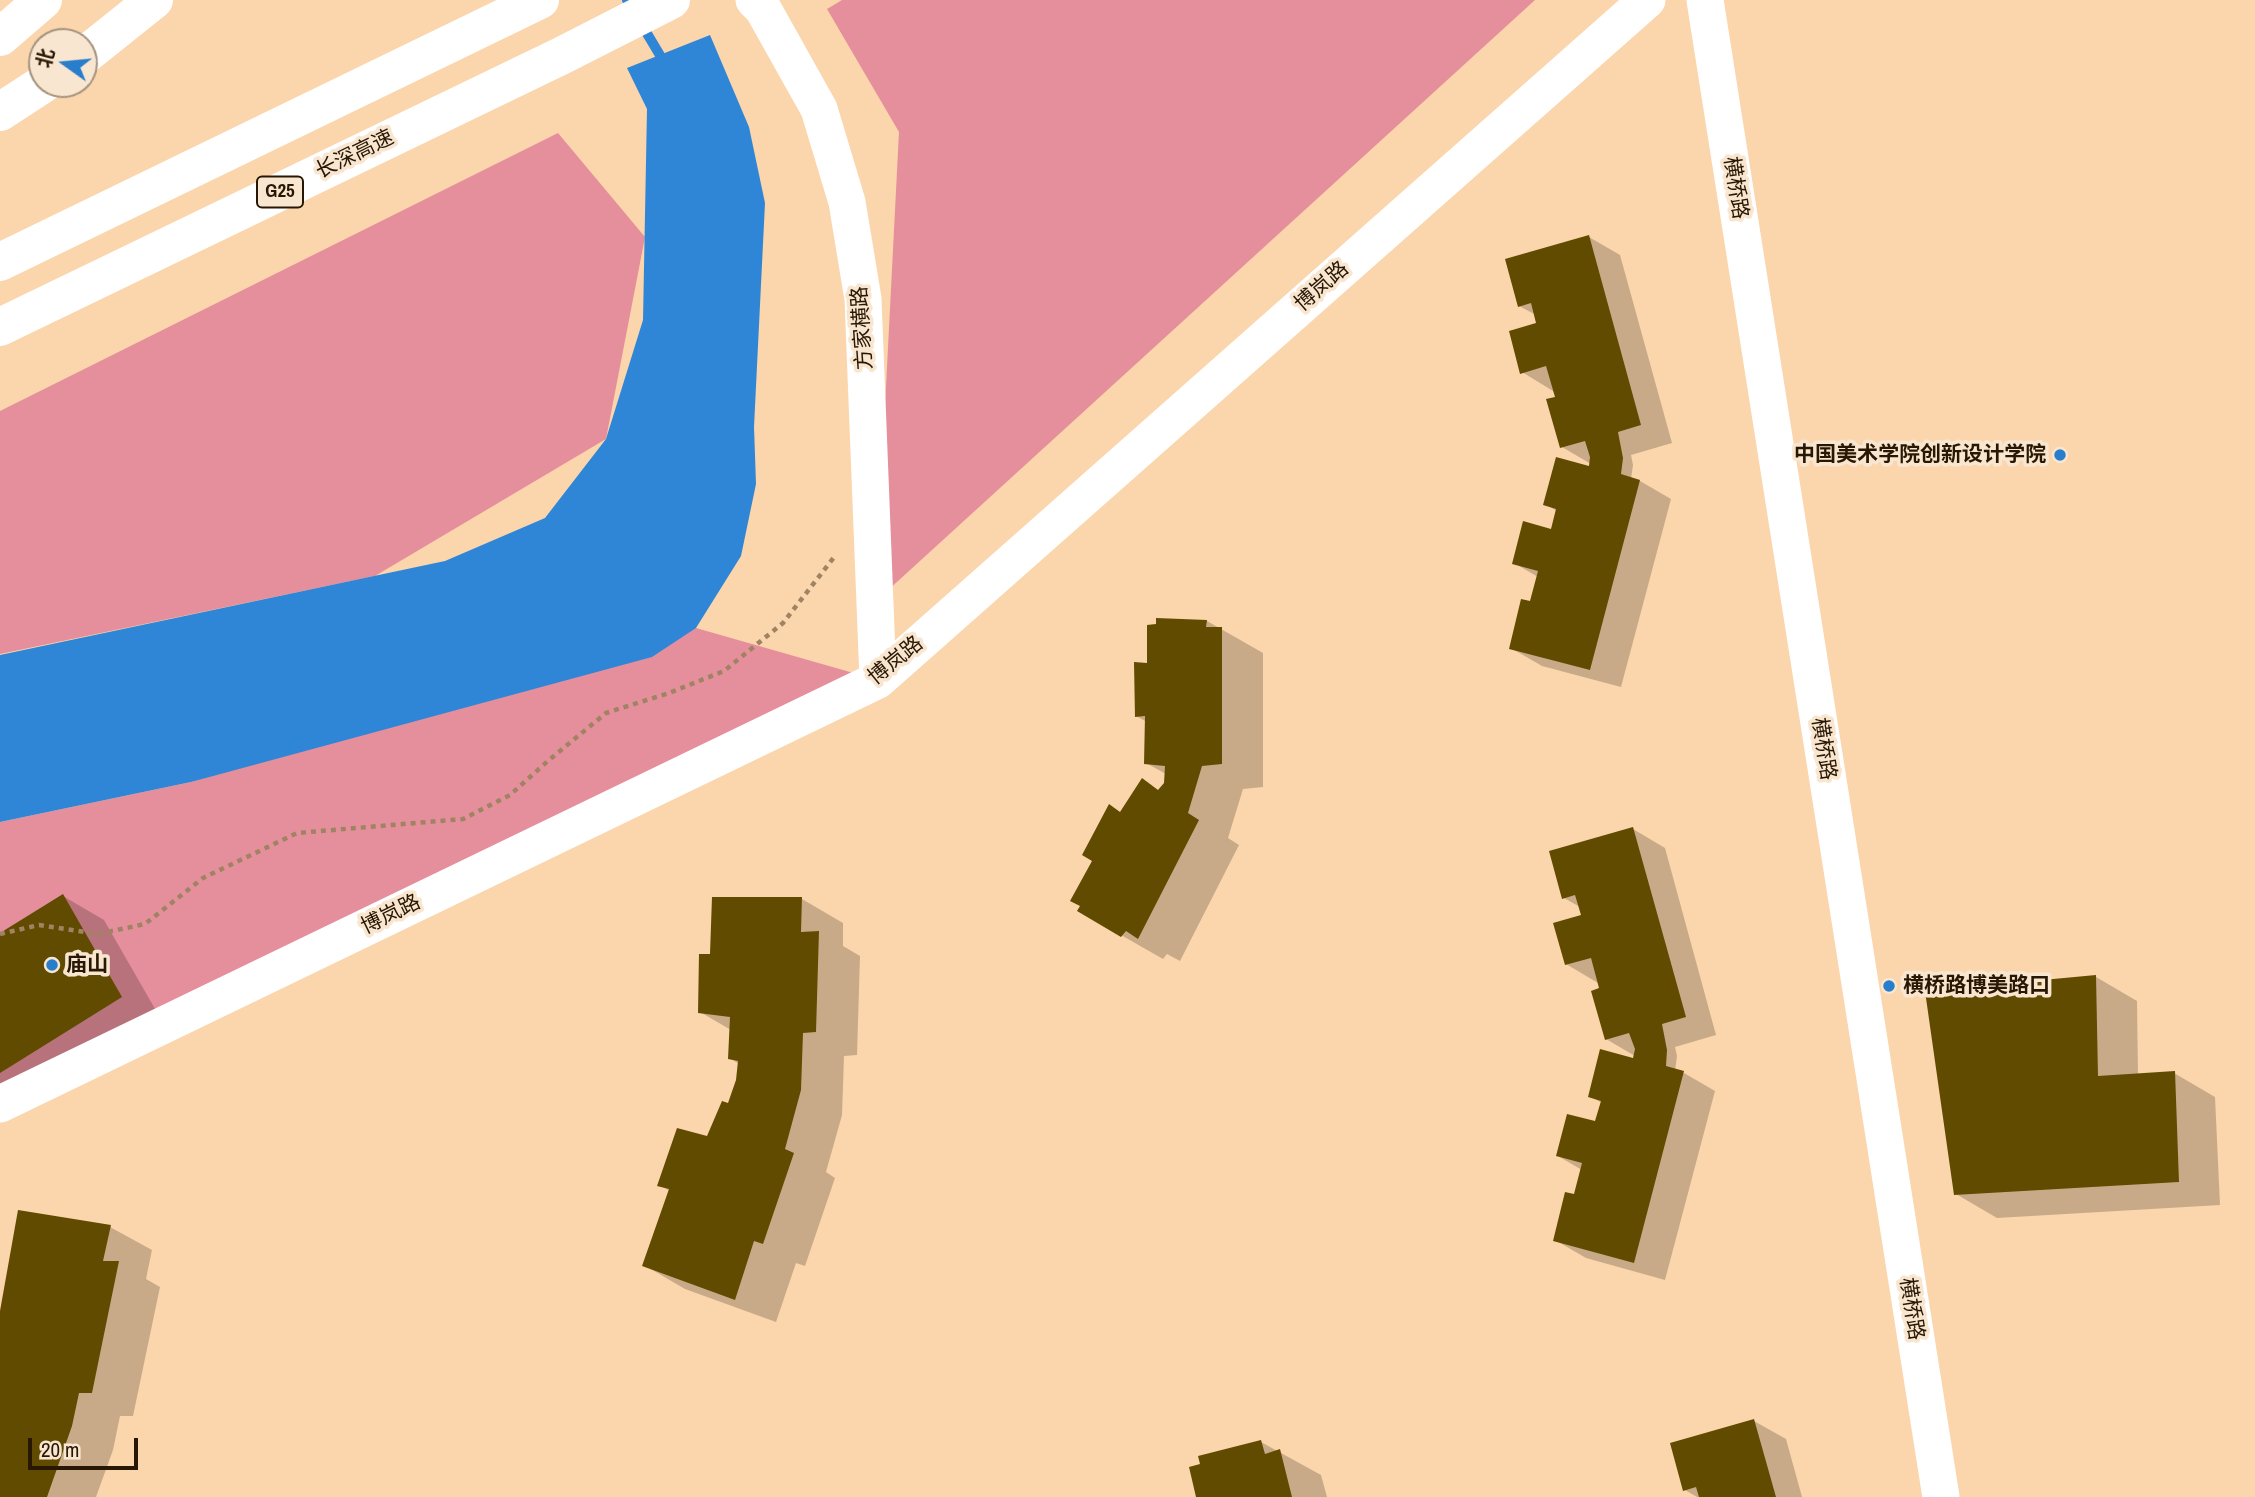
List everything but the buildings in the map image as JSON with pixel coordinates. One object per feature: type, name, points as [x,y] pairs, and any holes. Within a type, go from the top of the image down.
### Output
[{"type":"main road","points":[[0,37],[43,0]]},
{"type":"main road","points":[[98,46],[154,0]]},
{"type":"main road","name":"长深高速","points":[[0,327],[561,56],[671,0]]},
{"type":"main road","points":[[0,262],[529,5]]},
{"type":"main road","points":[[0,112],[28,94]]},
{"type":"street","name":"方家横路","points":[[754,0],[763,9],[819,108],[847,202],[863,299],[878,680]]},
{"type":"street","name":"博岚路","points":[[0,1104],[878,680],[1647,0]]},
{"type":"street","name":"横桥路","points":[[1706,0],[1941,1497]]},
{"type":"path","points":[[0,934],[39,925],[98,934],[145,924],[203,878],[297,833],[463,820],[510,795],[606,713],[669,693],[724,671],[783,623],[871,512]]},
{"type":"shaded area","points":[[842,0],[1535,0],[875,602],[899,132],[827,9]]},
{"type":"shaded area","points":[[558,133],[645,237],[606,439],[375,576],[0,654],[0,411]]},
{"type":"shaded area","points":[[696,628],[878,680],[0,1104],[0,822],[191,782]]},
{"type":"water","points":[[710,35],[749,127],[765,203],[754,427],[756,484],[741,556],[696,628],[652,657],[191,782],[0,822],[0,655],[445,561],[545,518],[606,439],[643,320],[647,109],[627,68]]},
{"type":"waterway","points":[[627,0],[667,67]]},
{"type":"place","name":"中国美术学院创新设计学院","points":[[2060,455]]},
{"type":"place","name":"庙山","points":[[52,965]]},
{"type":"place","name":"横桥路博美路口","points":[[1889,986]]}]
